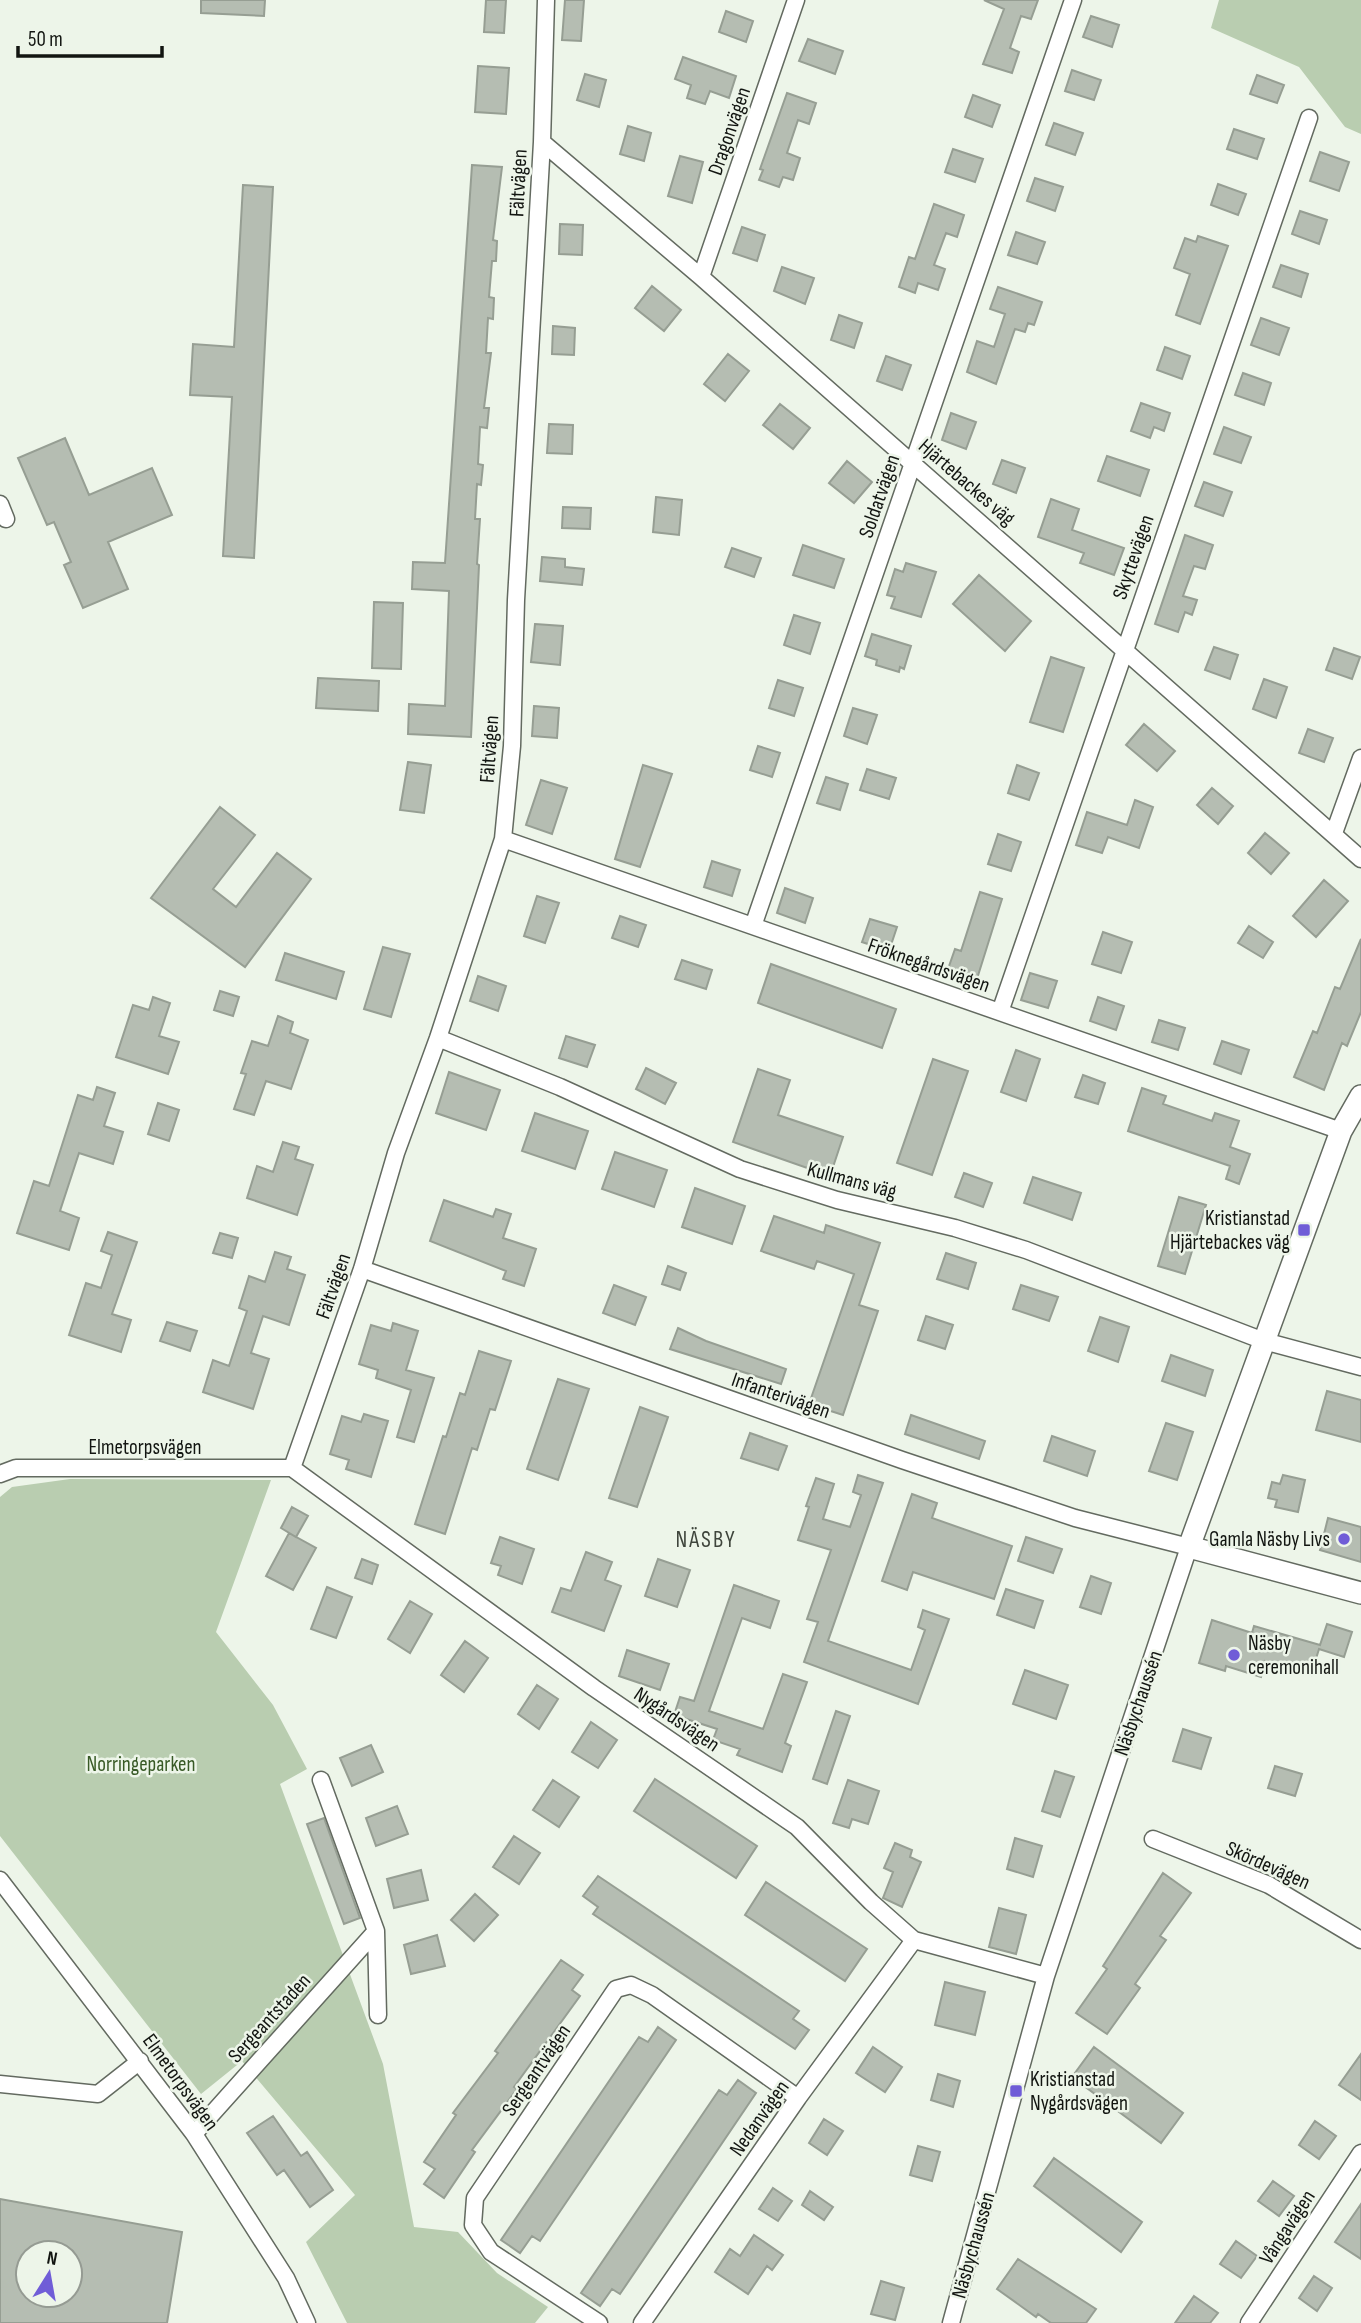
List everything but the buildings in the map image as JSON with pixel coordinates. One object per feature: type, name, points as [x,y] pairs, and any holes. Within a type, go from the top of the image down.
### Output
[{"type":"street","name":"Fältvägen","points":[[292,1468],[362,1269],[396,1153],[438,1038],[503,839],[512,746],[517,575],[541,142],[546,0]]},
{"type":"street","name":"Dragonvägen","points":[[701,277],[796,0]]},
{"type":"street","name":"Soldatvägen","points":[[753,926],[1073,0]]},
{"type":"street","name":"Skyttevägen","points":[[1000,1012],[1308,118]]},
{"type":"street","name":"Hjärtebackes väg","points":[[541,142],[701,277],[1361,859]]},
{"type":"street","points":[[1334,834],[1361,758]]},
{"type":"street","name":"Fröknegårdsvägen","points":[[503,839],[1341,1131]]},
{"type":"street","name":"Kullmans väg","points":[[438,1038],[571,1092],[740,1169],[837,1200],[954,1228],[1027,1250],[1264,1341],[1361,1367]]},
{"type":"street","name":"Näsbychaussén","points":[[951,2323],[1046,1976],[1189,1547],[1341,1131],[1361,1096]]},
{"type":"street","name":"Infanterivägen","points":[[362,1269],[914,1464],[1075,1518],[1189,1547]]},
{"type":"street","name":"Elmetorpsvägen","points":[[0,1474],[16,1468],[292,1468]]},
{"type":"street","name":"Nygårdsvägen","points":[[292,1468],[594,1688],[797,1827],[871,1902],[914,1940],[1046,1976]]},
{"type":"street","points":[[1189,1547],[1361,1592]]},
{"type":"street","points":[[321,1780],[376,1931],[378,2015]]},
{"type":"street","name":"Skördevägen","points":[[1153,1839],[1269,1885],[1361,1940]]},
{"type":"street","name":"Elmetorpsvägen","points":[[0,1880],[194,2134],[286,2278],[307,2323]]},
{"type":"street","name":"Sergeantstaden","points":[[194,2134],[376,1931]]},
{"type":"street","name":"Nedanvägen","points":[[642,2323],[798,2098],[914,1940]]},
{"type":"street","name":"Sergeantvägen","points":[[599,2323],[491,2252],[473,2225],[475,2198],[616,1989],[631,1985],[652,1995],[798,2098]]},
{"type":"street","points":[[0,2084],[98,2094],[140,2061]]},
{"type":"street","name":"Vångavägen","points":[[1249,2323],[1361,2153]]},
{"type":"green space","points":[[1219,0],[1361,0],[1361,134],[1345,127],[1299,67],[1211,28]]},
{"type":"green space","name":"Norringeparken","points":[[70,1479],[271,1480],[216,1632],[273,1705],[307,1769],[280,1784],[383,2064],[414,2227],[458,2232],[497,2273],[548,2307],[535,2323],[347,2323],[306,2242],[355,2195],[242,2061],[201,2094],[0,1836],[0,1497],[12,1487]]},
{"type":"place","name":"Kristianstad Hjärtebackes väg","points":[[1304,1230]]},
{"type":"place","name":"Gamla Näsby Livs","points":[[1344,1539]]},
{"type":"place","name":"Näsby ceremonihall","points":[[1234,1655]]},
{"type":"place","name":"Kristianstad Nygårdsvägen","points":[[1016,2091]]},
{"type":"district","name":"NÄSBY","points":[[706,1539]]}]
